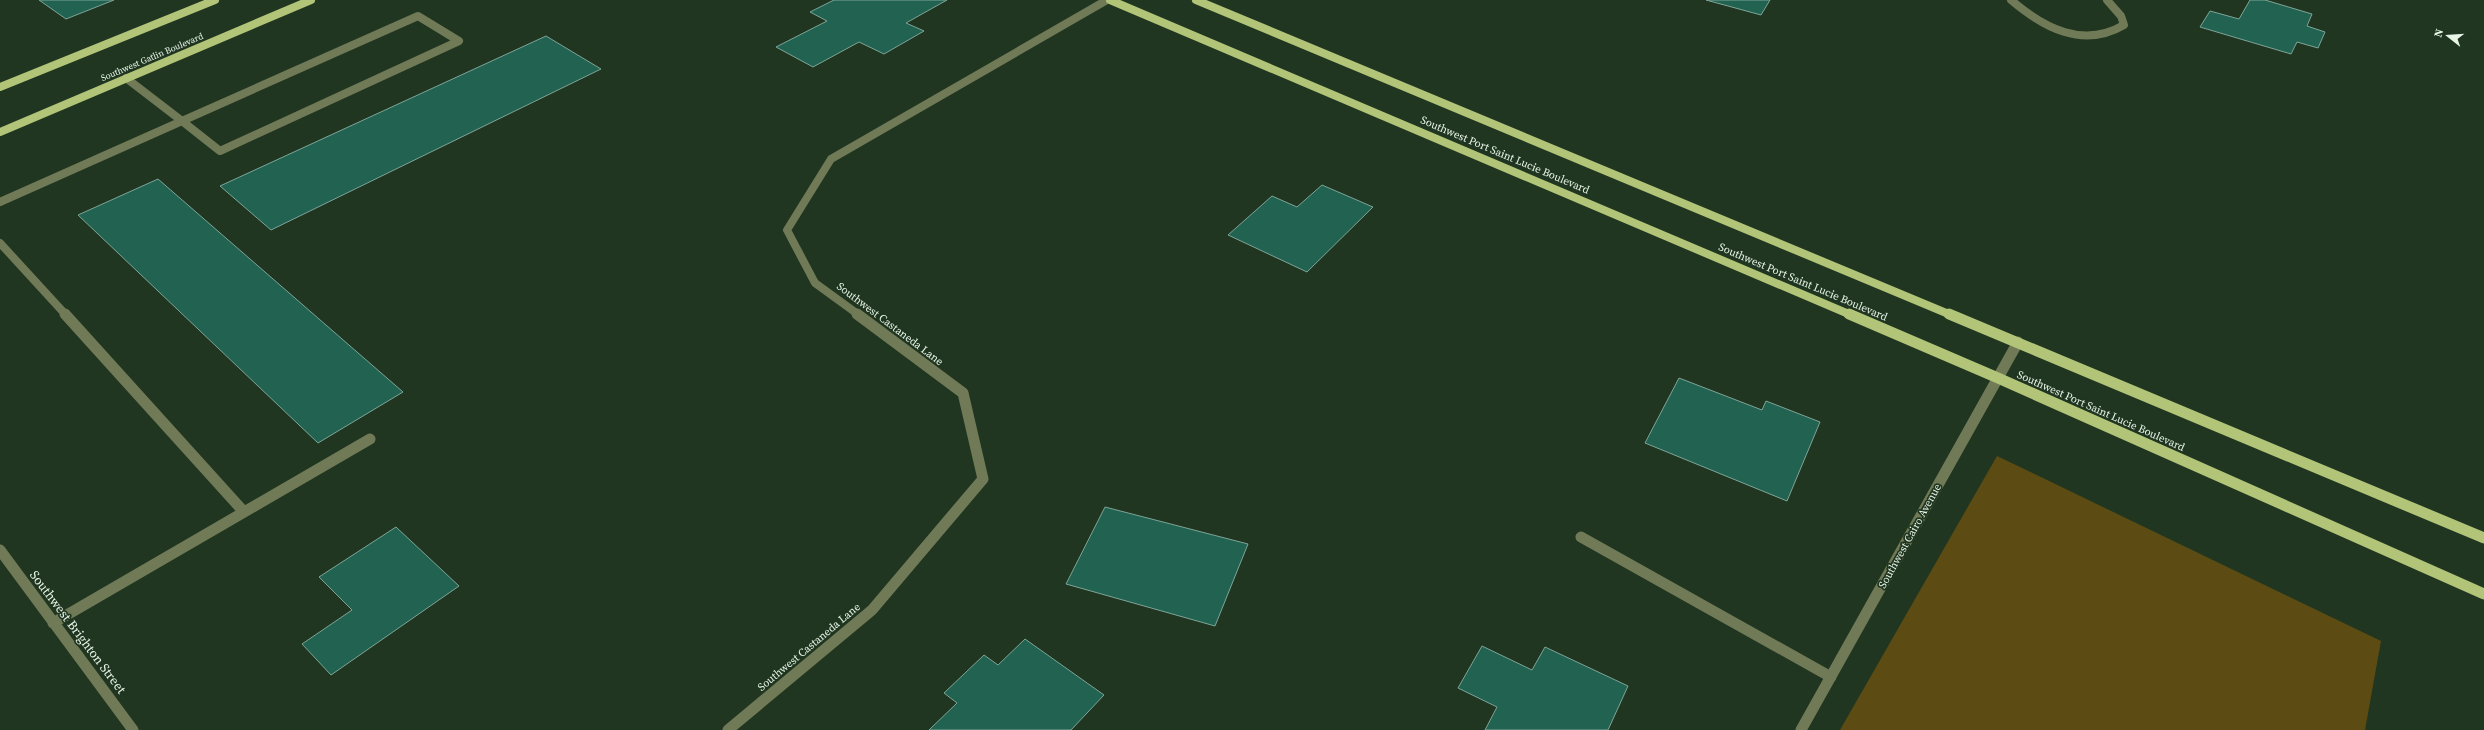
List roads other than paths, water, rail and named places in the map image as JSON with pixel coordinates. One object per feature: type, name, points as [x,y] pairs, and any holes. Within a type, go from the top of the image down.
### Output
[{"type":"main road","points":[[0,87],[215,0]]},
{"type":"main road","name":"Southwest Gatlin Boulevard","points":[[0,132],[311,0]]},
{"type":"main road","name":"Southwest Port Saint Lucie Boulevard","points":[[1110,0],[1998,378],[2484,594]]},
{"type":"main road","points":[[1196,0],[2018,342],[2484,538]]},
{"type":"street","name":"Southwest Castaneda Lane","points":[[728,730],[872,610],[983,479],[963,393],[815,283],[786,230],[831,159],[1107,0]]},
{"type":"street","points":[[2011,0],[2033,18],[2048,26],[2084,36],[2101,36],[2115,32],[2124,25],[2121,16],[2107,0]]},
{"type":"street","points":[[0,202],[183,121],[418,16],[459,41],[220,151],[183,121],[126,78]]},
{"type":"street","points":[[0,243],[244,512]]},
{"type":"street","name":"Southwest Cairo Avenue","points":[[1802,730],[2018,342]]},
{"type":"street","points":[[53,623],[370,439]]},
{"type":"street","points":[[1581,537],[1831,677]]},
{"type":"street","name":"Southwest Brighton Street","points":[[1,554],[134,730]]}]
